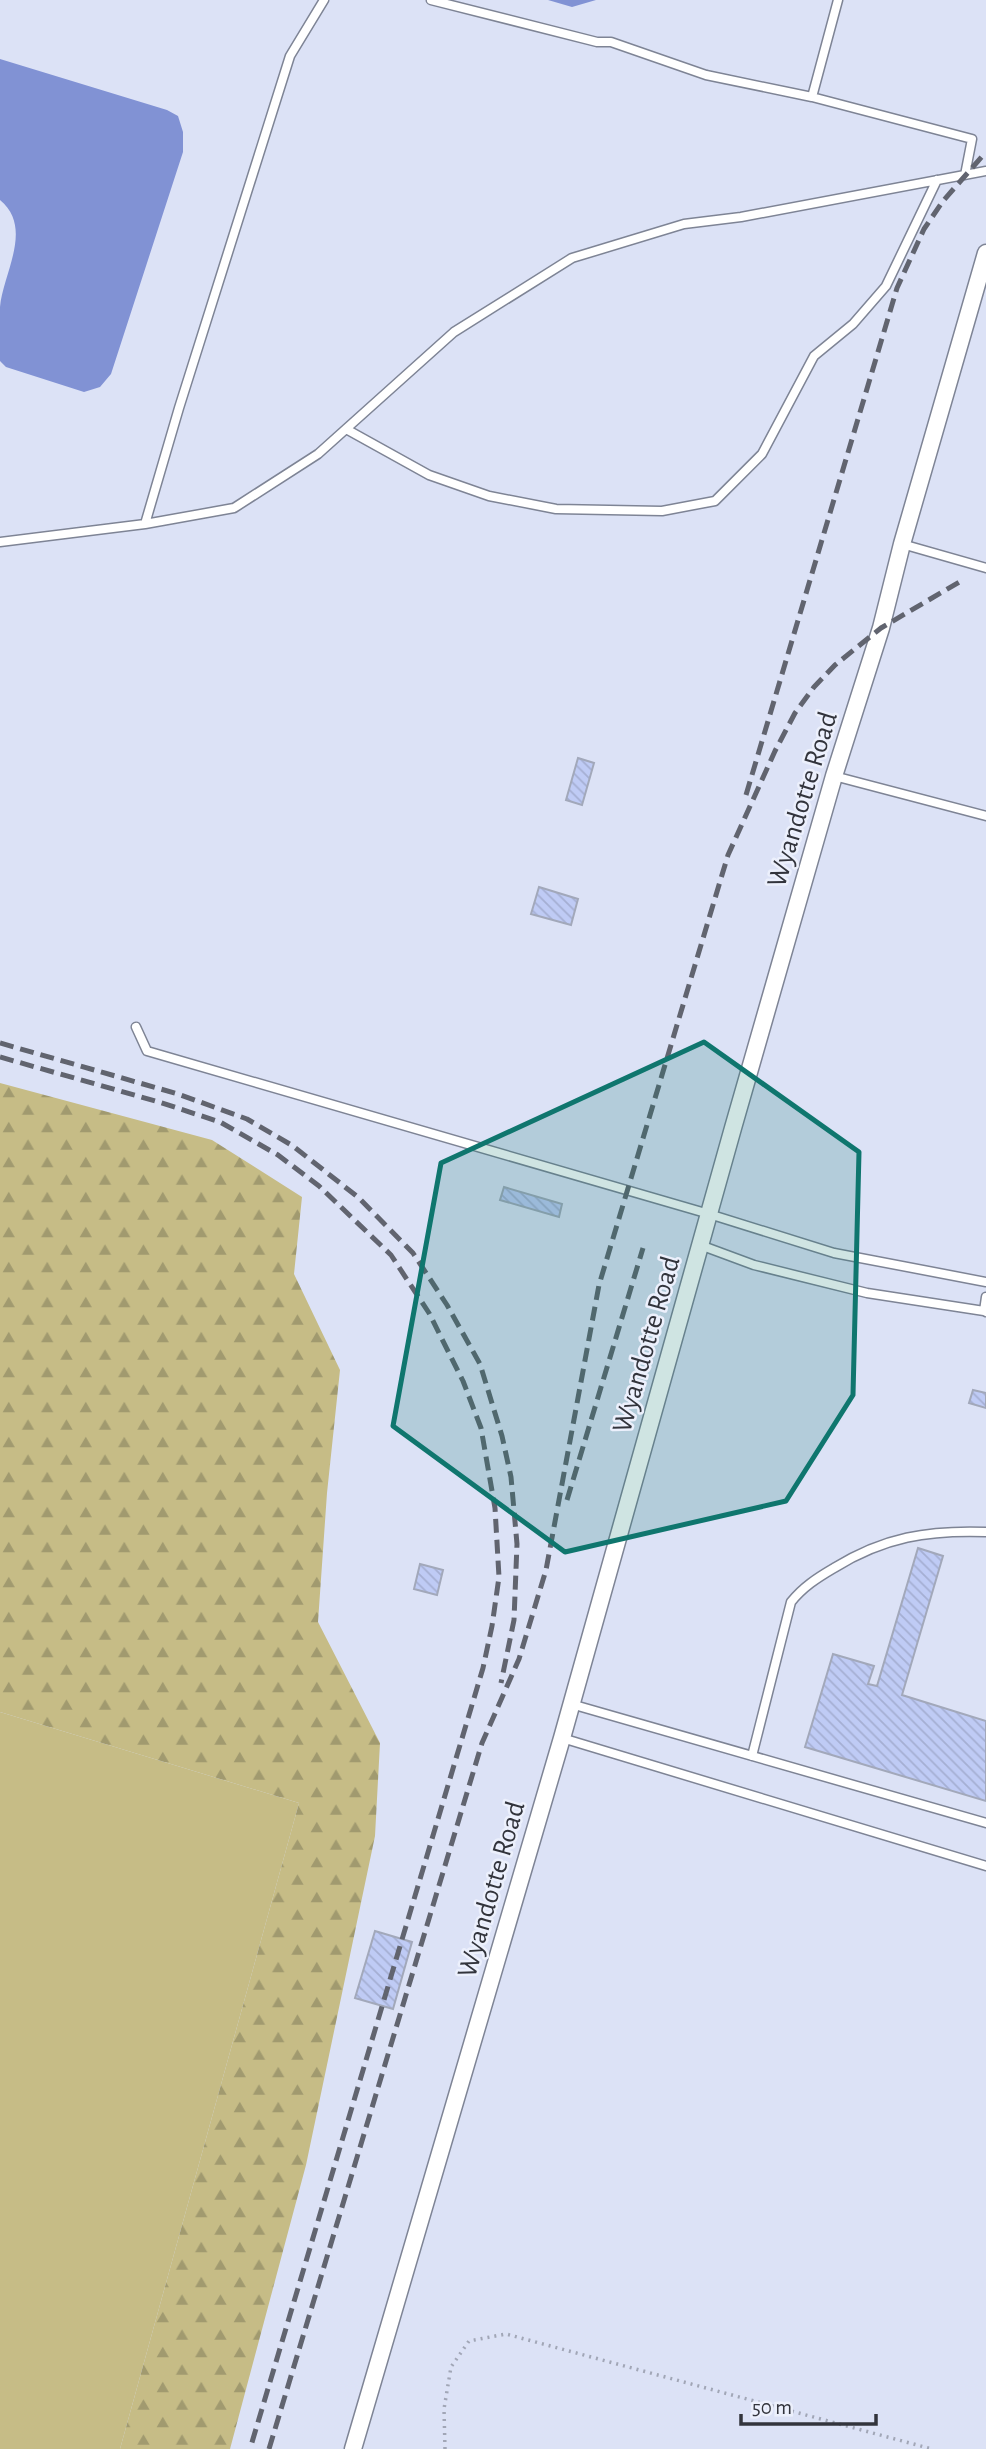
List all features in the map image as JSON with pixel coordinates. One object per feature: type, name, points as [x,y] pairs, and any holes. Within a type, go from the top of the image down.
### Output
[{"type":"street","name":"Wyandotte Road","points":[[353,2449],[562,1738],[700,1245],[834,776],[881,628],[902,544],[986,253]]},
{"type":"lane","points":[[145,524],[290,56],[324,0]]},
{"type":"lane","points":[[431,0],[597,42],[611,41],[706,75],[812,97],[972,139],[965,175]]},
{"type":"lane","points":[[812,97],[838,0]]},
{"type":"lane","points":[[0,542],[145,524],[234,508],[318,453],[454,332],[572,258],[684,224],[741,217],[986,171]]},
{"type":"lane","points":[[346,429],[429,475],[489,496],[556,509],[662,511],[715,501],[762,454],[814,356],[853,324],[886,286],[937,180]]},
{"type":"lane","points":[[902,544],[986,568]]},
{"type":"lane","points":[[834,776],[986,816]]},
{"type":"lane","points":[[136,1027],[147,1051],[709,1214],[834,1254],[986,1282]]},
{"type":"lane","points":[[700,1245],[754,1265],[867,1293],[985,1311],[986,1297]]},
{"type":"lane","points":[[751,1756],[791,1602],[803,1587],[860,1551],[911,1535],[949,1531],[986,1532]]},
{"type":"lane","points":[[571,1704],[986,1823]]},
{"type":"lane","points":[[562,1738],[986,1866]]},
{"type":"path","points":[[446,2449],[444,2409],[451,2367],[469,2341],[506,2334],[933,2449]]},
{"type":"highlighted area","points":[[704,1042],[859,1152],[853,1395],[786,1501],[565,1552],[393,1426],[441,1163]]},
{"type":"green space","points":[[0,1083],[212,1140],[302,1197],[294,1274],[340,1370],[327,1493],[318,1622],[380,1743],[375,1836],[306,2165],[230,2449],[120,2449],[299,1803],[0,1712]]},
{"type":"green space","points":[[0,1712],[299,1803],[120,2449],[0,2449]]},
{"type":"water","points":[[548,0],[596,0],[572,7]]},
{"type":"water","points":[[0,59],[167,110],[178,116],[183,132],[183,152],[111,374],[100,387],[84,392],[6,367],[0,361],[0,307],[16,237],[10,211],[0,200]]},
{"type":"building","points":[[578,758],[594,763],[582,805],[566,800]]},
{"type":"building","points":[[539,887],[578,899],[571,925],[531,914]]},
{"type":"building","points":[[504,1187],[562,1204],[559,1217],[500,1200]]},
{"type":"building","points":[[973,1390],[986,1393],[986,1408],[969,1403]]},
{"type":"building","points":[[918,1548],[943,1556],[902,1695],[986,1721],[986,1801],[805,1747],[833,1654],[874,1666],[868,1684],[877,1686]]},
{"type":"building","points":[[420,1564],[443,1570],[437,1595],[414,1589]]},
{"type":"building","points":[[375,1931],[412,1942],[393,2009],[355,1998]]},
{"type":"railway","points":[[746,795],[897,288],[924,229],[943,201],[986,152]]},
{"type":"railway","points":[[269,2449],[482,1743],[519,1659],[546,1570],[599,1285],[728,855],[775,751],[795,713],[814,687],[835,665],[881,628],[961,581]]},
{"type":"railway","points":[[0,1043],[178,1094],[247,1119],[293,1146],[359,1198],[413,1253],[447,1305],[480,1364],[502,1436],[511,1477],[517,1544],[514,1620],[501,1683]]},
{"type":"railway","points":[[0,1057],[220,1122],[278,1155],[319,1186],[391,1255],[429,1313],[463,1381],[481,1428],[495,1508],[499,1577],[483,1668],[250,2449]]},
{"type":"railway","points":[[567,1500],[643,1248]]}]
